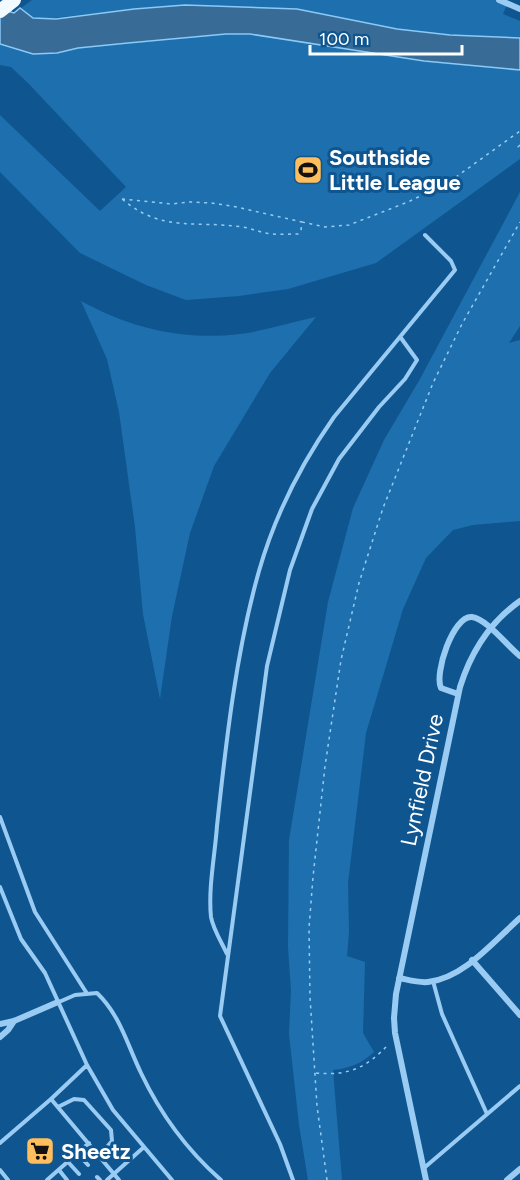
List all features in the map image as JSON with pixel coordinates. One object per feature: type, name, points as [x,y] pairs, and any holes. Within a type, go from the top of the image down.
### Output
[{"type":"highway","points":[[0,11],[14,0]]},
{"type":"street","points":[[499,0],[520,9]]},
{"type":"street","name":"Lynfield Drive","points":[[426,1180],[397,1040],[394,1012],[458,694],[472,656],[490,628],[520,601]]},
{"type":"street","points":[[458,694],[441,688],[438,681],[454,629],[459,622],[470,617],[480,620],[520,656]]},
{"type":"street","points":[[399,982],[434,981],[451,974],[472,960],[520,918]]},
{"type":"street","points":[[472,960],[520,1015]]},
{"type":"street","points":[[0,1024],[14,1021],[58,1002]]},
{"type":"street","points":[[0,1037],[14,1021]]},
{"type":"street","points":[[507,1180],[520,1169]]},
{"type":"lane","points":[[227,955],[211,918],[213,878],[226,742],[259,571],[273,530],[303,463],[334,417],[455,270],[452,261],[425,235]]},
{"type":"lane","points":[[292,1180],[280,1144],[220,1016],[227,955],[243,857],[267,666],[290,570],[312,509],[339,459],[379,407],[405,379],[417,360],[401,338]]},
{"type":"lane","points":[[0,817],[35,912],[86,992]]},
{"type":"lane","points":[[0,887],[21,939],[45,973],[87,1065],[113,1110],[172,1180]]},
{"type":"lane","points":[[434,981],[442,1014],[487,1114]]},
{"type":"lane","points":[[58,1002],[75,994],[86,992],[97,993],[109,1005],[120,1024],[141,1074],[161,1108],[192,1150],[221,1180]]},
{"type":"lane","points":[[0,1143],[87,1065]]},
{"type":"lane","points":[[423,1169],[520,1086]]},
{"type":"lane","points":[[51,1099],[119,1180]]},
{"type":"lane","points":[[58,1107],[74,1099],[84,1100],[111,1130],[112,1141],[100,1155]]},
{"type":"lane","points":[[50,1179],[89,1143]]},
{"type":"lane","points":[[107,1180],[144,1147]]},
{"type":"lane","points":[[77,1153],[88,1166]]},
{"type":"lane","points":[[68,1161],[79,1174]]},
{"type":"lane","points":[[0,1170],[8,1180]]},
{"type":"lane","points":[[59,1170],[67,1180]]},
{"type":"path","points":[[302,222],[298,234],[268,234],[244,227],[173,223],[149,217],[122,199],[171,204],[190,202],[222,204],[325,227],[349,225],[441,188],[520,131]]},
{"type":"path","points":[[520,145],[518,147],[520,151]]},
{"type":"path","points":[[327,1180],[315,1073],[310,998],[309,928],[325,766],[341,660],[359,583],[383,508],[433,383],[462,324],[520,222]]},
{"type":"path","points":[[315,1073],[354,1071],[364,1066],[389,1043],[397,1040]]},
{"type":"shaded area","points":[[32,0],[509,0],[503,14],[520,21],[520,38],[450,35],[397,29],[297,9],[185,5],[44,19],[33,18],[21,8]]},
{"type":"shaded area","points":[[185,5],[297,9],[397,29],[450,35],[520,38],[520,70],[424,61],[250,34],[128,43],[33,54],[0,44],[0,9],[14,13],[20,8],[33,18],[56,19]]},
{"type":"shaded area","name":"Southside Little League","points":[[226,34],[262,35],[424,61],[520,70],[520,159],[376,263],[288,289],[186,300],[146,285],[80,253],[0,172],[0,115],[100,211],[126,187],[29,84],[11,67],[0,65],[0,44],[57,53],[78,48]]},
{"type":"shaded area","points":[[520,192],[520,326],[509,343],[520,340],[520,521],[473,525],[453,530],[426,558],[403,609],[366,733],[348,883],[347,956],[365,962],[363,1033],[374,1052],[355,1065],[333,1070],[342,1180],[308,1180],[299,1125],[289,1034],[291,990],[288,947],[289,840],[328,602],[353,508],[384,440],[420,379]]},
{"type":"shaded area","points":[[81,301],[118,319],[138,325],[198,336],[249,333],[316,317],[270,373],[214,466],[190,533],[172,616],[160,699],[143,614],[135,527],[119,412],[107,359]]},
{"type":"place","name":"Southside Little League","points":[[308,170]]},
{"type":"place","name":"Sheetz","points":[[40,1151]]}]
